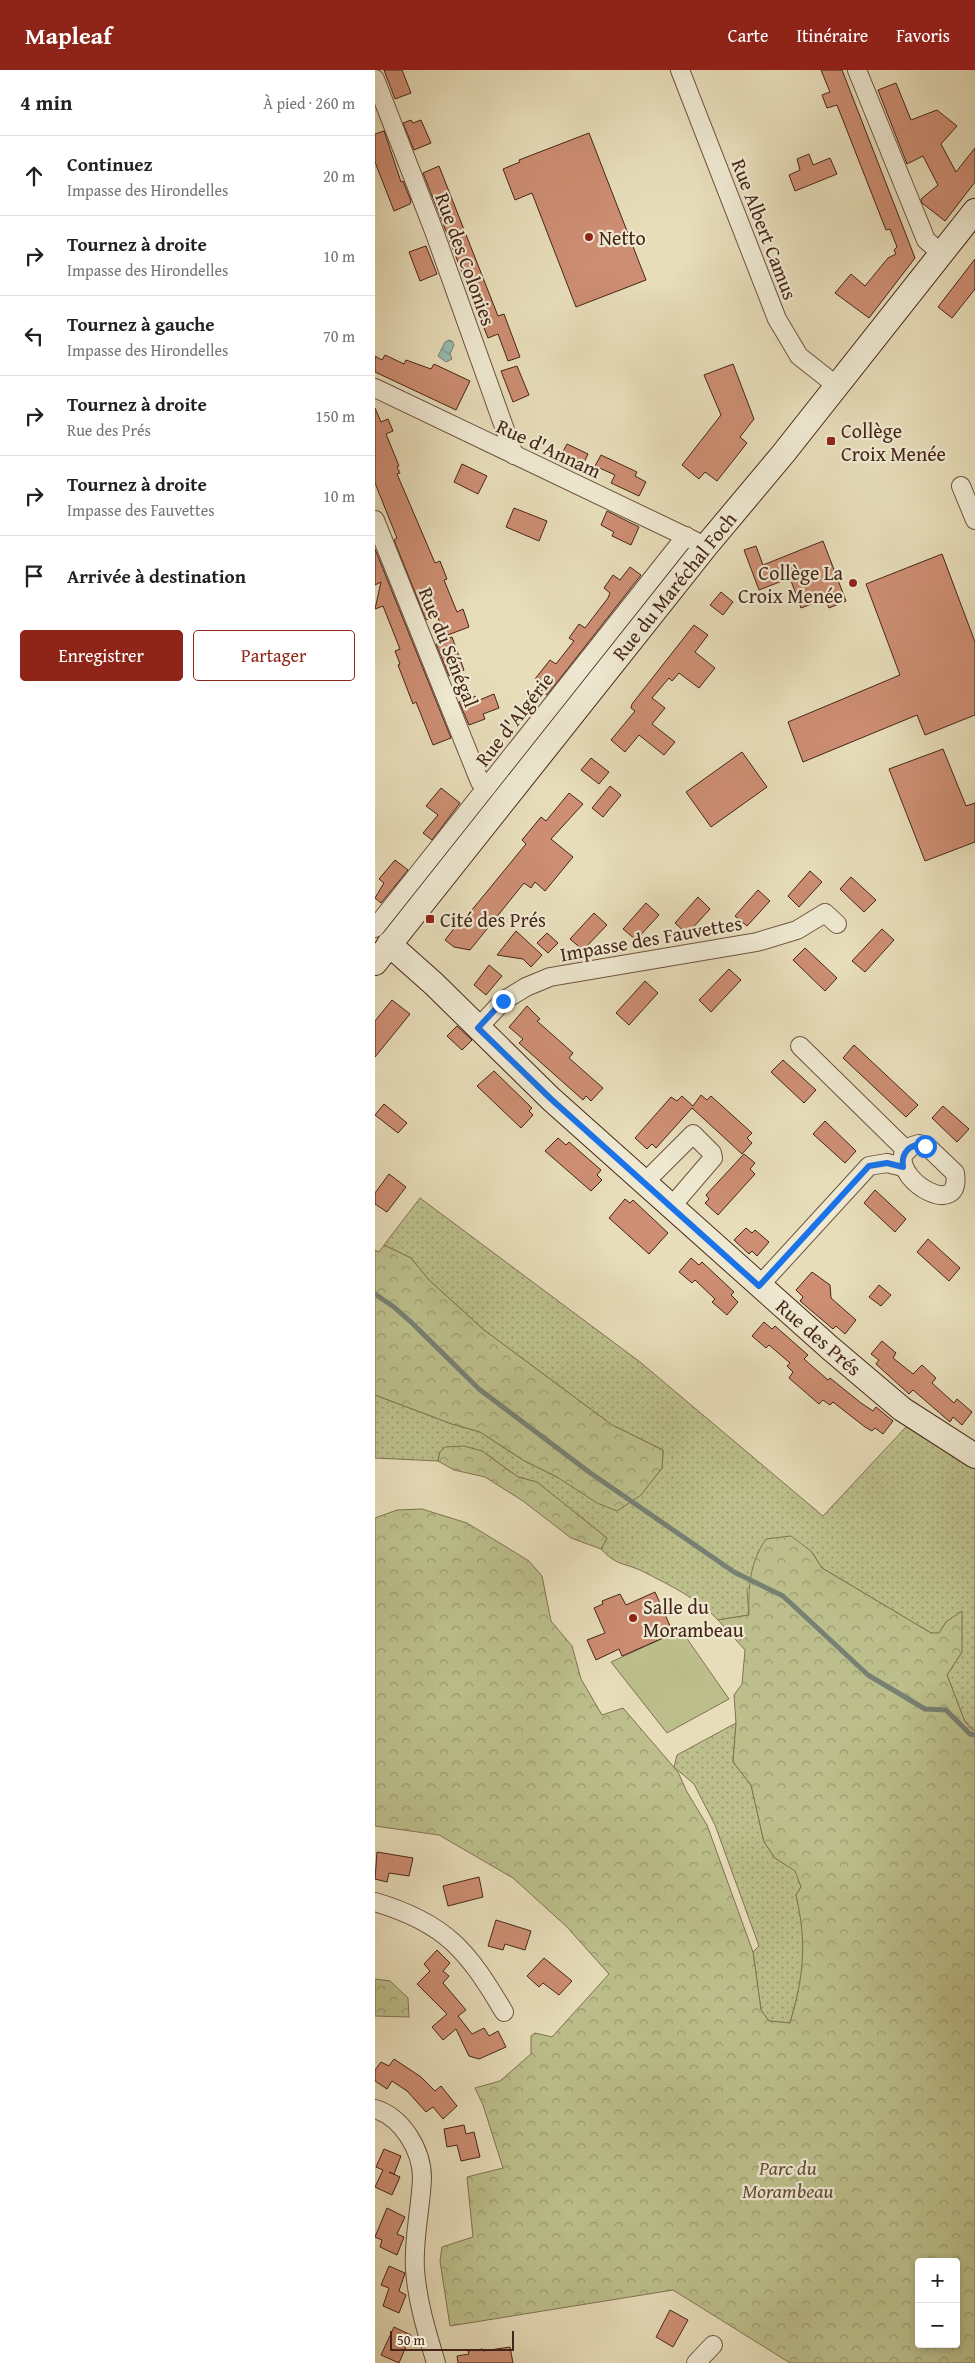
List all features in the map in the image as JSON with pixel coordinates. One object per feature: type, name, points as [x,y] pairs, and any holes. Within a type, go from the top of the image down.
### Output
[{"type":"main road","name":"Rue du Maréchal Foch","points":[[380,945],[696,541],[783,454],[975,211]]},
{"type":"main road","name":"Rue des Prés","points":[[380,945],[478,1028],[551,1099],[644,1183],[759,1286],[902,1409],[975,1456]]},
{"type":"street","name":"Rue Albert Camus","points":[[680,70],[777,319],[799,356],[837,386]]},
{"type":"street","points":[[857,70],[926,240],[942,254]]},
{"type":"street","name":"Rue des Colonies","points":[[375,79],[434,231],[514,455]]},
{"type":"street","name":"Rue d'Annam","points":[[375,388],[696,541]]},
{"type":"street","points":[[961,486],[975,520]]},
{"type":"street","name":"Rue du Sénégal","points":[[375,520],[480,782],[487,787]]},
{"type":"street","name":"Rue d'Algérie","points":[[380,945],[487,787],[696,541]]},
{"type":"street","name":"Impasse des Fauvettes","points":[[478,1028],[503,1001],[526,987],[550,977],[757,942],[797,930],[825,913],[837,924]]},
{"type":"street","points":[[759,1286],[869,1166],[905,1159],[800,1046]]},
{"type":"street","points":[[644,1183],[693,1134],[712,1153],[713,1158],[671,1207]]},
{"type":"street","points":[[375,1902],[412,1915],[449,1938],[477,1967],[505,2012]]},
{"type":"street","points":[[375,2109],[397,2121],[409,2135],[417,2155],[422,2176],[415,2230],[415,2270],[420,2302],[436,2363]]},
{"type":"street","points":[[696,2363],[713,2345]]},
{"type":"green space","points":[[420,1198],[640,1362],[823,1516],[906,1427],[975,1466],[975,1731],[965,1722],[947,1675],[962,1652],[946,1622],[939,1634],[931,1633],[822,1568],[811,1551],[747,1589],[749,1615],[718,1620],[702,1605],[683,1593],[644,1572],[612,1559],[601,1549],[607,1538],[537,1482],[518,1477],[482,1451],[440,1452],[438,1461],[375,1458],[375,1395],[452,1424],[480,1432],[523,1460],[557,1477],[641,1495],[662,1468],[663,1450],[612,1425],[484,1330],[429,1280],[411,1258],[384,1245]]},
{"type":"green space","points":[[384,1245],[411,1258],[429,1280],[484,1330],[612,1425],[663,1450],[662,1468],[641,1495],[617,1511],[597,1503],[557,1477],[523,1460],[480,1432],[452,1424],[375,1395],[375,1250],[379,1252]]},
{"type":"green space","points":[[464,1446],[482,1451],[518,1477],[537,1482],[607,1538],[601,1549],[571,1538],[523,1501],[485,1477],[454,1470],[438,1461],[440,1452],[445,1447]]},
{"type":"green space","name":"Parc du Morambeau","points":[[422,1509],[467,1523],[529,1561],[542,1576],[551,1621],[572,1646],[581,1679],[602,1715],[623,1708],[678,1772],[687,1792],[707,1825],[753,1952],[761,2010],[769,2021],[790,2023],[795,2006],[801,1975],[803,1944],[796,1895],[801,1887],[795,1871],[775,1858],[764,1842],[751,1785],[733,1762],[736,1723],[734,1695],[742,1684],[745,1650],[718,1620],[749,1615],[751,1575],[756,1557],[766,1539],[791,1536],[811,1551],[822,1568],[931,1633],[939,1633],[946,1622],[962,1611],[962,1652],[947,1675],[965,1722],[975,1731],[975,2363],[790,2363],[673,2290],[450,2326],[440,2261],[442,2247],[473,2237],[467,2177],[503,2168],[483,2105],[475,2088],[500,2081],[531,2054],[531,2036],[535,2033],[552,2037],[609,1974],[566,1926],[513,1878],[439,1835],[375,1826],[375,1518],[397,1510]]},
{"type":"green space","points":[[681,1630],[729,1699],[667,1733],[611,1662]]},
{"type":"green space","points":[[736,1723],[733,1762],[751,1785],[764,1842],[775,1858],[796,1871],[801,1887],[796,1895],[802,1929],[803,1960],[799,1990],[790,2023],[769,2021],[761,2010],[753,1952],[759,1946],[715,1825],[694,1784],[674,1767],[677,1755]]},
{"type":"green space","points":[[375,1979],[390,1981],[408,1998],[409,2017],[375,2016]]},
{"type":"water","points":[[449,340],[454,345],[450,354],[452,359],[446,362],[438,356],[445,342]]},
{"type":"building","points":[[384,70],[402,70],[411,93],[395,99]]},
{"type":"building","points":[[821,70],[842,70],[915,258],[869,318],[835,293],[851,274],[865,286],[888,258],[896,254],[894,250],[897,247],[890,229],[886,230],[837,105],[827,108],[822,95],[830,92]]},
{"type":"building","points":[[896,83],[911,120],[937,110],[957,126],[941,144],[956,172],[975,148],[975,182],[945,221],[922,203],[921,199],[938,185],[923,156],[907,164],[878,90]]},
{"type":"building","points":[[411,120],[413,123],[421,120],[431,143],[414,150],[403,123]]},
{"type":"building","points":[[384,131],[401,182],[403,181],[411,201],[410,204],[394,211],[375,162],[375,134]]},
{"type":"building","name":"Netto","points":[[589,133],[646,280],[576,307],[532,193],[515,200],[503,169],[520,162],[519,160]]},
{"type":"building","points":[[809,154],[813,165],[830,158],[837,174],[795,191],[789,175],[800,170],[797,159]]},
{"type":"building","points":[[439,166],[498,316],[504,314],[520,357],[508,361],[498,334],[488,338],[423,173]]},
{"type":"building","points":[[426,246],[437,274],[420,281],[409,252]]},
{"type":"building","points":[[975,259],[975,289],[952,318],[938,307]]},
{"type":"building","points":[[385,355],[404,364],[406,360],[431,369],[434,364],[470,381],[456,410],[375,372],[375,356],[382,360]]},
{"type":"building","points":[[733,364],[754,419],[740,437],[747,443],[717,481],[705,472],[699,479],[682,465],[721,415],[704,375]]},
{"type":"building","points":[[517,366],[529,395],[513,402],[501,371]]},
{"type":"building","points":[[375,408],[381,422],[388,419],[393,431],[386,434],[399,466],[397,467],[400,473],[397,474],[435,563],[440,561],[447,579],[444,580],[457,612],[463,609],[469,627],[445,636],[437,615],[426,620],[394,540],[397,538],[375,483]]},
{"type":"building","points":[[567,444],[588,454],[581,469],[559,459]]},
{"type":"building","points":[[601,455],[637,472],[635,476],[646,482],[639,496],[611,483],[615,475],[595,466]]},
{"type":"building","points":[[462,464],[487,476],[478,494],[454,482]]},
{"type":"building","points":[[514,508],[547,521],[539,541],[506,527]]},
{"type":"building","points":[[607,511],[639,527],[631,545],[612,536],[614,532],[601,525]]},
{"type":"building","points":[[823,541],[846,601],[829,608],[825,599],[801,608],[790,578],[759,590],[744,550],[756,546],[763,565]]},
{"type":"building","points":[[375,549],[451,738],[433,745],[416,702],[413,704],[398,665],[400,664],[395,651],[400,649],[383,606],[375,609],[381,582],[375,585]]},
{"type":"building","points":[[942,554],[975,642],[975,715],[925,735],[917,715],[803,762],[788,722],[900,675],[866,584]]},
{"type":"building","points":[[630,567],[641,575],[547,695],[538,688],[541,684],[535,679],[550,660],[556,664],[574,641],[569,638],[579,624],[585,628],[608,598],[610,593],[604,588],[613,575],[620,580]]},
{"type":"building","points":[[721,592],[733,602],[723,615],[710,605]]},
{"type":"building","points":[[694,625],[708,635],[695,652],[715,668],[699,688],[679,673],[672,681],[669,678],[652,698],[665,708],[652,724],[675,742],[664,755],[639,735],[625,752],[611,740],[635,711],[631,708],[632,704]]},
{"type":"building","points":[[452,637],[464,670],[449,676],[436,644]]},
{"type":"building","points":[[494,694],[499,708],[483,714],[485,719],[469,725],[459,702],[475,696],[477,701]]},
{"type":"building","points":[[943,749],[966,806],[975,803],[975,842],[925,861],[889,769]]},
{"type":"building","points":[[742,752],[767,787],[711,827],[686,792]]},
{"type":"building","points":[[591,758],[609,772],[599,784],[581,770]]},
{"type":"building","points":[[610,786],[621,795],[603,817],[592,808]]},
{"type":"building","points":[[441,788],[460,803],[432,840],[423,833],[438,815],[426,806]]},
{"type":"building","points":[[569,793],[583,804],[551,839],[573,857],[545,891],[535,882],[531,888],[524,883],[470,950],[454,947],[445,940],[526,844],[522,840],[541,817],[546,821]]},
{"type":"building","points":[[395,860],[408,870],[381,903],[375,898],[384,883],[379,879]]},
{"type":"building","points":[[810,871],[822,882],[799,907],[788,896]]},
{"type":"building","points":[[851,877],[876,900],[864,912],[840,889]]},
{"type":"building","points":[[758,890],[770,901],[747,926],[735,916]]},
{"type":"building","points":[[698,897],[710,909],[687,934],[675,923]]},
{"type":"building","points":[[646,903],[659,915],[636,940],[623,929]]},
{"type":"building","points":[[594,913],[607,925],[583,950],[570,939]]},
{"type":"building","points":[[882,929],[894,940],[865,972],[852,961]]},
{"type":"building","points":[[516,931],[542,955],[531,967],[523,959],[497,955]]},
{"type":"building","points":[[547,933],[558,943],[548,953],[537,943]]},
{"type":"building","points":[[805,948],[837,978],[825,991],[793,960]]},
{"type":"building","points":[[489,965],[502,976],[486,995],[474,985]]},
{"type":"building","points":[[729,969],[741,980],[711,1012],[699,1000]]},
{"type":"building","points":[[645,981],[658,993],[629,1025],[616,1013]]},
{"type":"building","points":[[392,1000],[410,1014],[375,1057],[375,1021]]},
{"type":"building","points":[[527,1006],[540,1019],[537,1021],[573,1053],[569,1058],[603,1088],[591,1101],[586,1096],[583,1100],[519,1043],[523,1039],[509,1027]]},
{"type":"building","points":[[457,1026],[472,1040],[462,1050],[447,1036]]},
{"type":"building","points":[[854,1045],[918,1105],[906,1117],[843,1058]]},
{"type":"building","points":[[783,1060],[816,1090],[804,1103],[771,1072]]},
{"type":"building","points":[[494,1071],[532,1108],[529,1111],[533,1115],[521,1128],[477,1086]]},
{"type":"building","points":[[701,1095],[707,1100],[711,1096],[752,1133],[747,1138],[752,1143],[742,1154],[692,1108],[656,1148],[652,1144],[647,1149],[635,1138],[671,1097],[677,1101],[682,1096],[693,1106]]},
{"type":"building","points":[[384,1104],[407,1123],[398,1133],[375,1115]]},
{"type":"building","points":[[943,1106],[969,1129],[957,1142],[932,1118]]},
{"type":"building","points":[[825,1121],[856,1151],[845,1163],[813,1134]]},
{"type":"building","points":[[558,1138],[566,1145],[569,1142],[601,1170],[597,1175],[602,1180],[591,1191],[545,1151]]},
{"type":"building","points":[[744,1154],[755,1163],[750,1169],[755,1174],[718,1215],[705,1203],[709,1199],[706,1195]]},
{"type":"building","points":[[389,1174],[406,1187],[387,1212],[375,1204],[375,1193]]},
{"type":"building","points":[[875,1190],[906,1219],[895,1232],[864,1203]]},
{"type":"building","points":[[625,1199],[630,1203],[633,1200],[668,1233],[649,1254],[609,1218]]},
{"type":"building","points":[[746,1228],[752,1233],[755,1230],[769,1242],[757,1256],[752,1251],[749,1254],[734,1240]]},
{"type":"building","points":[[928,1239],[960,1268],[949,1281],[917,1252]]},
{"type":"building","points":[[691,1258],[699,1265],[702,1262],[734,1292],[731,1295],[738,1302],[727,1315],[712,1302],[715,1299],[695,1280],[692,1283],[679,1272]]},
{"type":"building","points":[[812,1272],[830,1285],[831,1298],[856,1320],[845,1334],[836,1326],[833,1329],[800,1301],[803,1297],[796,1290]]},
{"type":"building","points":[[879,1285],[891,1295],[881,1306],[869,1297]]},
{"type":"building","points":[[764,1322],[772,1329],[775,1326],[808,1355],[804,1359],[828,1380],[830,1378],[873,1411],[876,1407],[893,1421],[883,1434],[875,1428],[872,1431],[865,1427],[833,1402],[830,1405],[823,1400],[819,1404],[789,1378],[793,1372],[787,1366],[790,1363],[769,1345],[766,1348],[752,1336]]},
{"type":"building","points":[[882,1341],[896,1353],[893,1358],[913,1374],[922,1365],[936,1378],[932,1383],[954,1403],[957,1399],[972,1412],[962,1425],[953,1417],[950,1422],[913,1390],[909,1394],[876,1364],[879,1360],[871,1354]]},
{"type":"building","name":"Salle du Morambeau","points":[[655,1592],[671,1628],[661,1632],[663,1638],[622,1656],[619,1649],[596,1660],[587,1640],[605,1633],[594,1608],[603,1604],[602,1601],[620,1594],[626,1605]]},
{"type":"building","points":[[377,1852],[413,1858],[409,1876],[389,1873],[387,1882],[375,1879]]},
{"type":"building","points":[[479,1877],[483,1897],[448,1906],[443,1886]]},
{"type":"building","points":[[496,1920],[531,1931],[525,1950],[505,1944],[503,1950],[488,1946]]},
{"type":"building","points":[[437,1950],[450,1963],[443,1971],[449,1976],[443,1983],[466,2010],[458,2016],[472,2034],[484,2028],[489,2036],[498,2031],[506,2047],[479,2059],[469,2056],[456,2029],[443,2040],[432,2027],[447,2014],[417,1984],[430,1971],[424,1964]]},
{"type":"building","points":[[544,1958],[572,1981],[559,1995],[543,1983],[539,1987],[527,1976]]},
{"type":"building","points":[[394,2059],[421,2077],[435,2091],[441,2086],[457,2106],[443,2119],[433,2107],[426,2112],[407,2091],[392,2081],[387,2089],[375,2081],[375,2070],[381,2062],[389,2066]]},
{"type":"building","points":[[464,2125],[466,2134],[474,2132],[480,2157],[461,2161],[457,2145],[447,2147],[444,2129]]},
{"type":"building","points":[[384,2149],[401,2156],[394,2174],[389,2172],[400,2177],[392,2195],[375,2187],[383,2170],[376,2167]]},
{"type":"building","points":[[387,2208],[405,2217],[397,2234],[404,2237],[397,2255],[380,2247],[382,2240],[375,2237]]},
{"type":"building","points":[[389,2266],[405,2273],[399,2291],[406,2295],[399,2313],[383,2306],[389,2288],[381,2285]]},
{"type":"building","points":[[670,2310],[688,2320],[673,2347],[656,2337]]},
{"type":"building","points":[[394,2327],[411,2335],[399,2363],[381,2355]]},
{"type":"building","points":[[510,2347],[513,2363],[458,2363],[457,2356],[469,2354],[468,2351]]},
{"type":"waterway","points":[[375,1294],[412,1323],[479,1389],[589,1472],[734,1572],[783,1596],[868,1675],[925,1709],[946,1710],[970,1734],[975,1735]]},
{"type":"place","name":"Netto","points":[[589,237]]},
{"type":"place","name":"Collège Croix Menée","points":[[831,441]]},
{"type":"place","name":"Collège La Croix Menée","points":[[853,583]]},
{"type":"place","name":"Cité des Prés","points":[[430,919]]},
{"type":"place","name":"Salle du Morambeau","points":[[633,1618]]},
{"type":"route","points":[[503,1001],[478,1028],[551,1099],[759,1286],[869,1166],[887,1163],[903,1167],[903,1155],[907,1150],[919,1144],[925,1146]]}]
